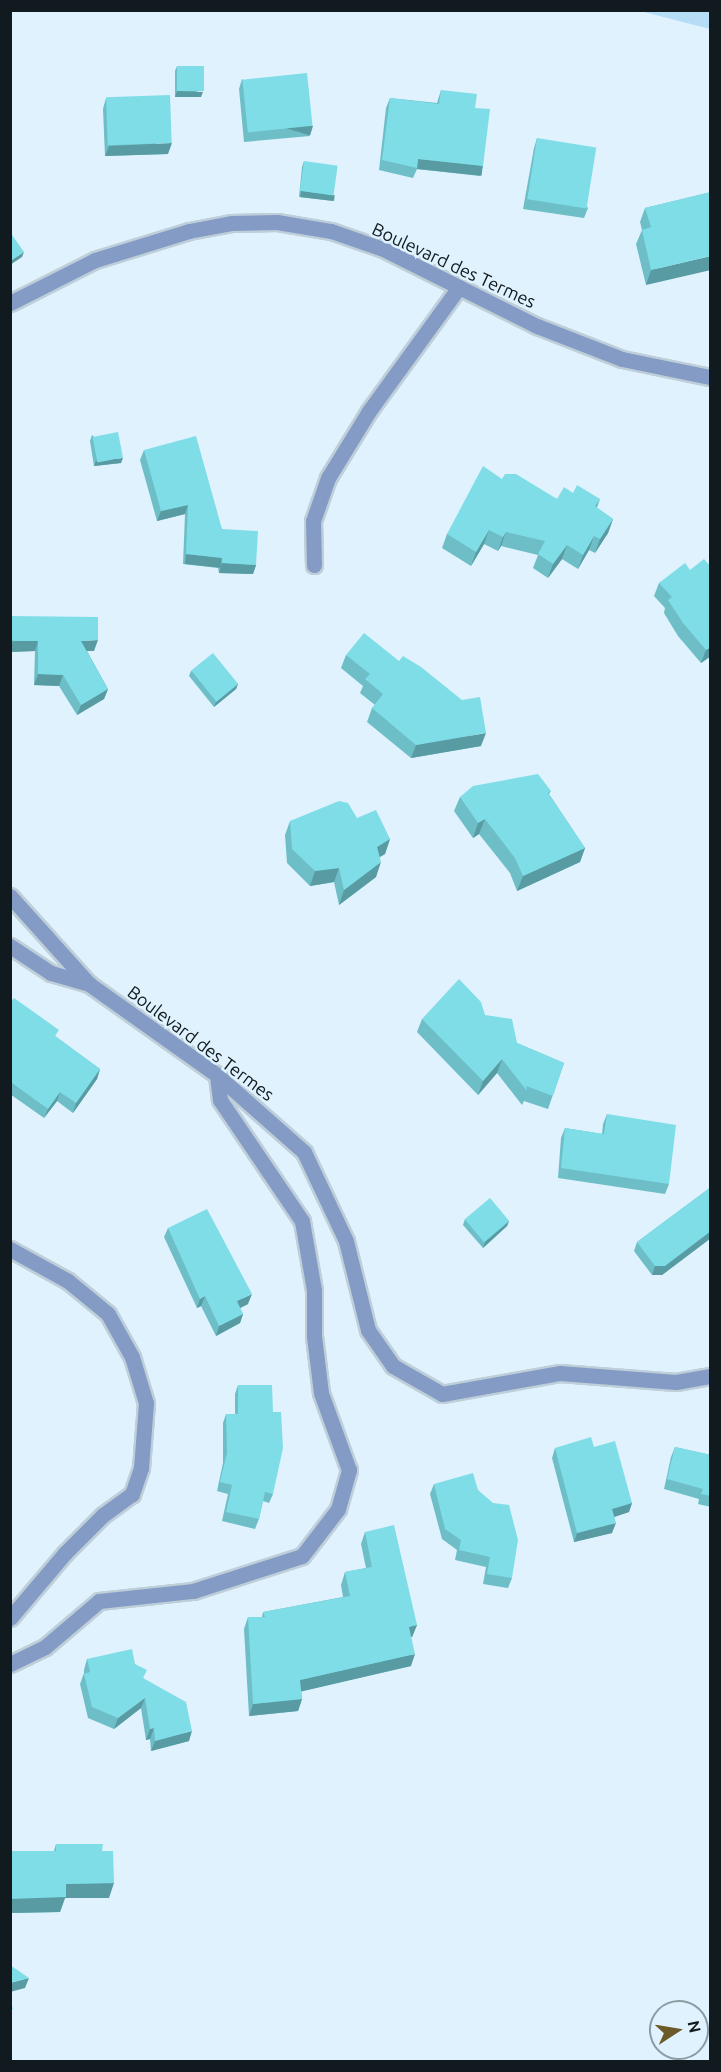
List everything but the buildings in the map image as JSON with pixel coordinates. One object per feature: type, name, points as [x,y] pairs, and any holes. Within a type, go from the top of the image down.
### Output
[{"type":"street","name":"Boulevard des Termes","points":[[10,303],[95,260],[189,231],[232,223],[277,222],[331,231],[383,249],[537,326],[622,359],[711,377]]},
{"type":"street","points":[[315,565],[312,521],[328,478],[369,411],[459,287]]},
{"type":"street","name":"Boulevard des Termes","points":[[10,896],[89,984],[217,1075],[304,1152],[346,1241],[368,1330],[393,1366],[442,1394],[560,1373],[676,1382],[711,1376]]},
{"type":"street","points":[[10,946],[51,973],[89,984]]},
{"type":"street","points":[[10,1664],[45,1647],[99,1601],[152,1599],[193,1591],[303,1556],[338,1509],[349,1470],[321,1393],[314,1336],[314,1290],[302,1221],[220,1100],[217,1075]]},
{"type":"street","points":[[10,1249],[69,1281],[108,1314],[132,1357],[146,1403],[141,1468],[132,1494],[103,1515],[65,1553],[10,1618]]},
{"type":"shaded area","points":[[640,11],[710,11],[710,29]]}]
